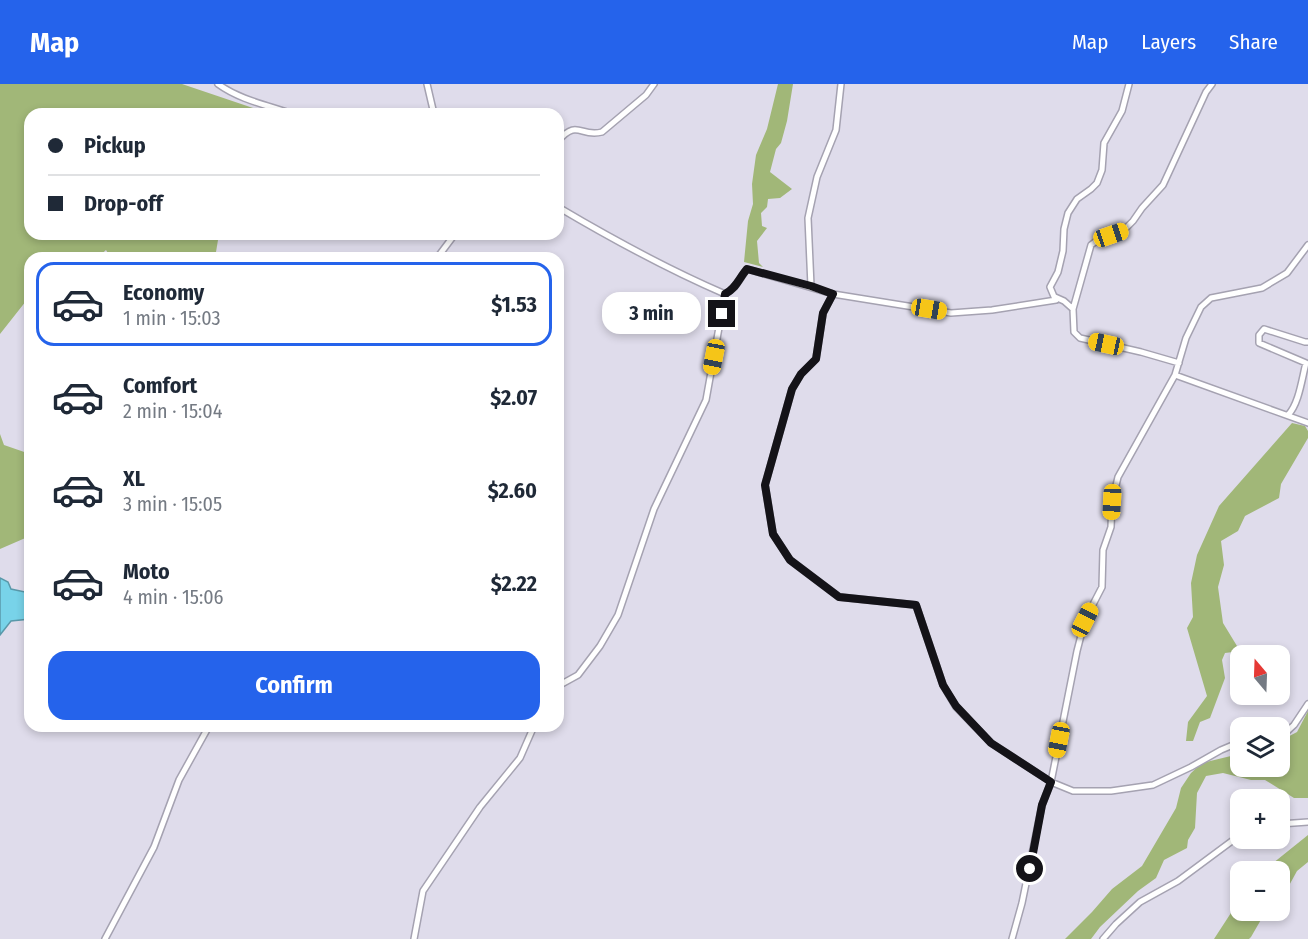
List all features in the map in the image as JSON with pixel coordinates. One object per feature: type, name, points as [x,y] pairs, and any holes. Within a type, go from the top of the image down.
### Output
[{"type":"street","points":[[218,84],[229,92],[275,108]]},
{"type":"street","points":[[427,84],[433,108]]},
{"type":"street","points":[[564,133],[570,129],[594,134],[602,132],[646,95],[654,84]]},
{"type":"street","points":[[811,286],[808,218],[817,177],[836,130],[841,84]]},
{"type":"street","points":[[1056,300],[1050,287],[1058,272],[1064,251],[1064,229],[1068,213],[1077,199],[1097,183],[1102,170],[1104,142],[1122,111],[1129,84]]},
{"type":"street","points":[[1179,363],[1080,338],[1074,332],[1072,309],[1091,245],[1099,239],[1123,231],[1163,185],[1206,92],[1212,84]]},
{"type":"street","points":[[564,210],[618,242],[725,294],[733,290],[747,269],[833,294],[951,313],[992,310],[1056,300],[1055,297],[1064,301],[1072,309]]},
{"type":"street","points":[[441,252],[450,240]]},
{"type":"street","points":[[1012,939],[1022,903],[1042,805],[1051,782],[1077,651],[1085,620],[1102,587],[1103,550],[1111,527],[1112,502],[1118,477],[1176,375],[1186,338],[1202,307],[1211,298],[1262,288],[1287,273],[1308,245]]},
{"type":"street","points":[[564,683],[578,675],[600,646],[618,615],[654,509],[706,400],[725,294]]},
{"type":"street","points":[[833,294],[823,313],[816,359],[801,374],[792,389],[765,485],[773,534],[790,560],[839,597],[916,605],[943,685],[956,706],[991,743],[1051,782],[1073,791],[1111,791],[1153,785],[1230,747]]},
{"type":"street","points":[[1288,415],[1297,396],[1306,363],[1259,343],[1259,335],[1264,329],[1308,342]]},
{"type":"street","points":[[1176,375],[1308,423]]},
{"type":"street","points":[[1290,729],[1308,704]]},
{"type":"street","points":[[105,939],[154,847],[179,780],[206,732]]},
{"type":"street","points":[[414,939],[423,891],[480,807],[520,758],[531,732]]},
{"type":"street","points":[[1290,823],[1308,822]]},
{"type":"street","points":[[1103,939],[1140,902],[1178,881],[1230,842]]},
{"type":"green space","points":[[0,84],[182,84],[253,108],[24,108],[24,240],[218,240],[216,252],[107,252],[106,250],[104,252],[24,252],[24,304],[0,334]]},
{"type":"green space","points":[[778,84],[793,84],[787,121],[770,172],[792,189],[780,198],[768,199],[767,207],[761,213],[762,226],[767,228],[757,241],[759,263],[763,267],[744,262],[748,221],[753,204],[752,184],[756,155],[767,129]]},
{"type":"green space","points":[[1292,423],[1305,426],[1308,438],[1281,484],[1279,498],[1245,516],[1238,531],[1221,541],[1224,565],[1218,587],[1223,623],[1236,645],[1230,645],[1230,652],[1225,653],[1222,660],[1225,678],[1210,718],[1200,722],[1193,741],[1186,741],[1188,722],[1207,696],[1187,628],[1193,617],[1191,583],[1197,555],[1219,506]]},
{"type":"green space","points":[[0,434],[4,445],[24,452],[24,539],[0,549]]},
{"type":"green space","points":[[1308,711],[1308,798],[1294,798],[1290,796],[1290,789],[1280,789],[1265,780],[1239,777],[1290,777],[1290,736],[1297,732]]},
{"type":"green space","points":[[1230,756],[1230,775],[1223,773],[1206,776],[1197,793],[1195,828],[1188,840],[1187,848],[1164,860],[1156,878],[1138,891],[1100,927],[1091,939],[1065,939],[1112,889],[1142,866],[1176,808],[1181,788],[1191,773],[1202,763]]},
{"type":"green space","points":[[1308,835],[1308,862],[1297,871],[1290,884],[1290,861],[1276,861]]},
{"type":"green space","points":[[1230,914],[1230,921],[1260,921],[1249,939],[1214,939]]},
{"type":"water","points":[[0,578],[8,582],[11,589],[24,592],[24,620],[11,621],[0,635]]},
{"type":"route","points":[[722,314],[725,294],[733,290],[747,269],[833,294],[823,313],[816,359],[801,374],[792,389],[765,485],[773,534],[790,560],[839,597],[916,605],[943,685],[956,706],[991,743],[1051,782],[1042,805],[1030,869]]}]
